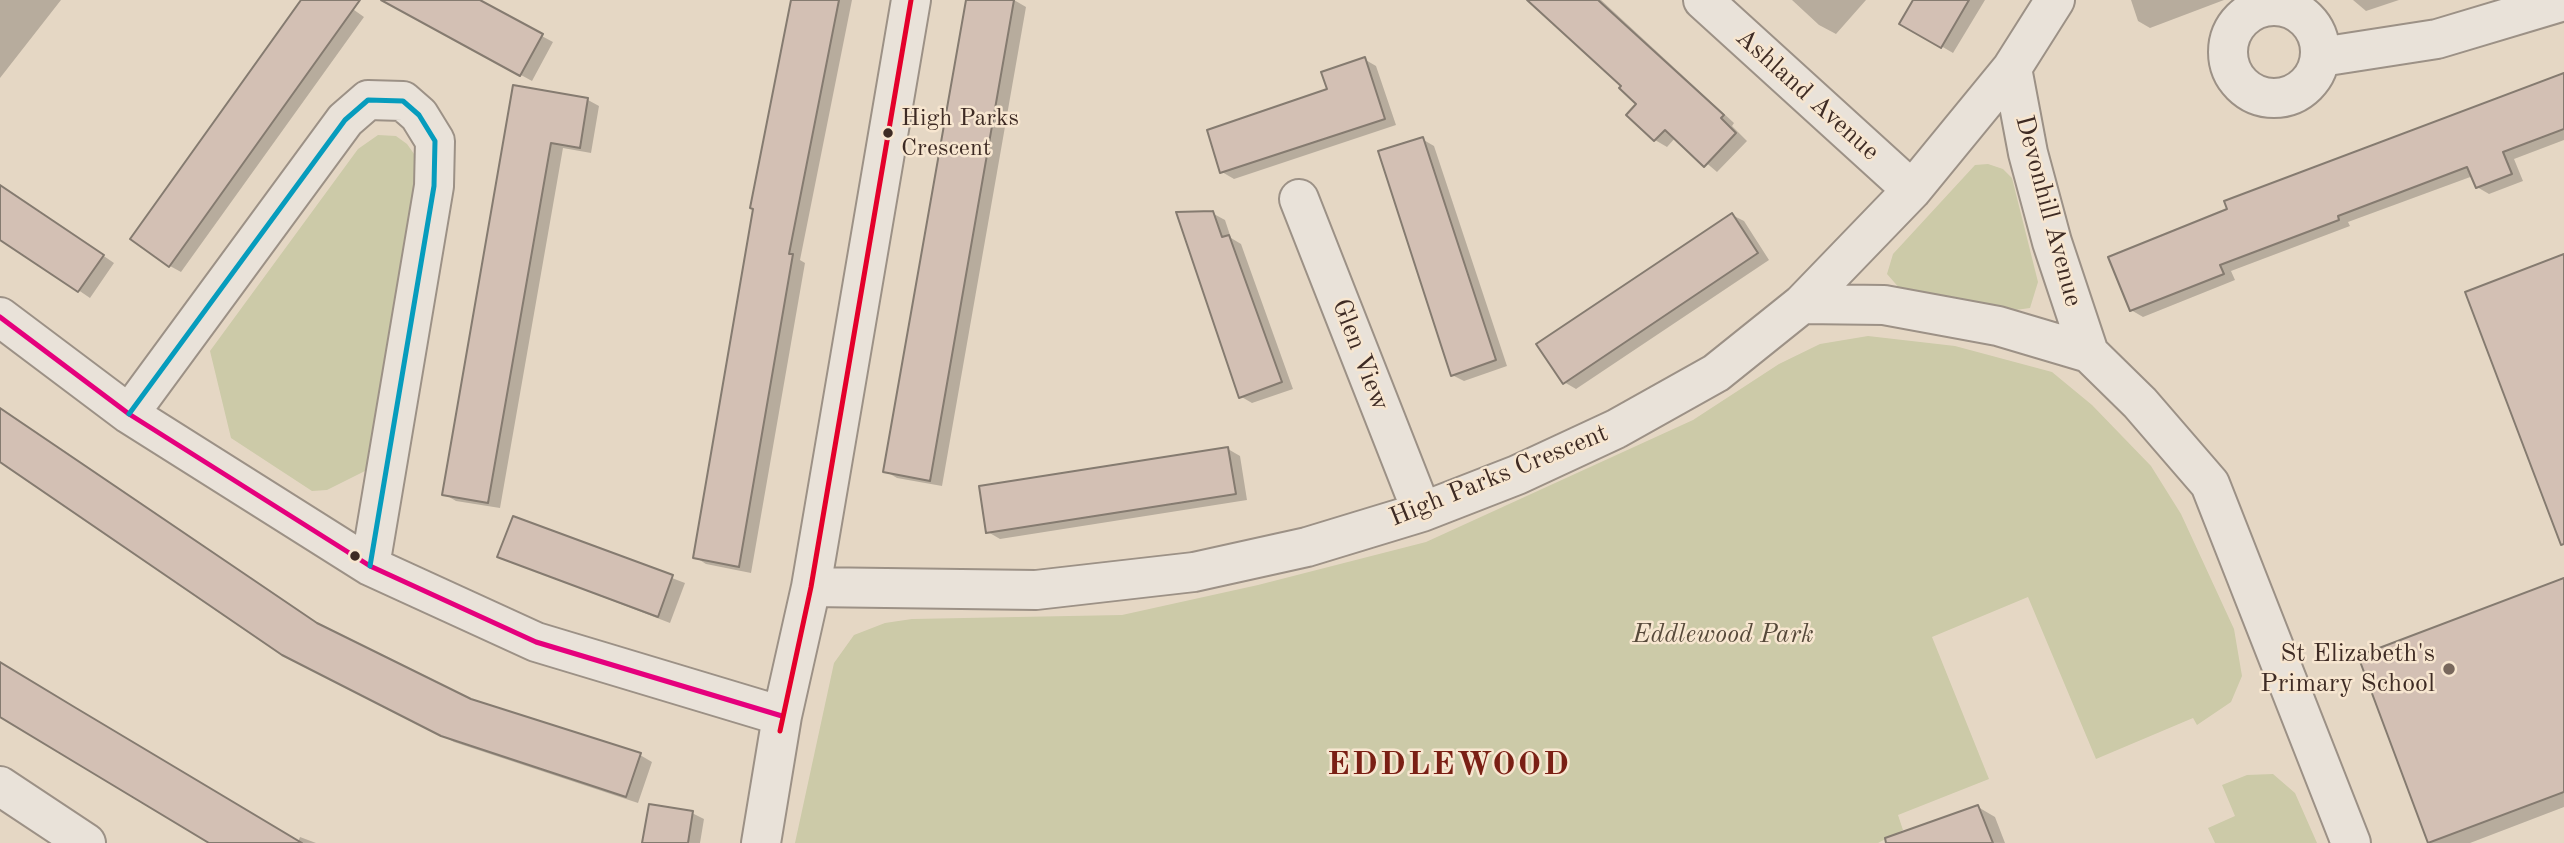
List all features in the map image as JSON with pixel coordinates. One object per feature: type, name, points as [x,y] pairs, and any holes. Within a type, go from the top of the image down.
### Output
[{"type":"street","points":[[761,843],[782,716],[811,587],[911,0]]},
{"type":"street","name":"Ashland Avenue","points":[[1703,0],[1912,190]]},
{"type":"street","name":"High Parks Crescent","points":[[811,587],[1036,590],[1194,572],[1307,547],[1422,512],[1517,475],[1616,429],[1716,373],[1802,304],[1912,190],[2012,68],[2055,0]]},
{"type":"street","points":[[2321,57],[2437,39],[2491,12],[2564,1]]},
{"type":"street","name":"Devonhill Avenue","points":[[2012,68],[2028,153],[2052,242],[2089,353],[2160,422],[2210,484],[2351,843]]},
{"type":"street","points":[[129,414],[345,120],[368,100],[403,101],[419,115],[435,141],[434,186],[370,566]]},
{"type":"street","name":"Glen View","points":[[1298,199],[1422,512]]},
{"type":"street","name":"Devonhill Avenue","points":[[1802,304],[1884,305],[1998,326],[2089,353]]},
{"type":"street","points":[[0,317],[129,414],[370,566],[536,642],[782,716]]},
{"type":"street","points":[[0,786],[86,843]]},
{"type":"green space","points":[[378,135],[396,136],[407,144],[417,158],[422,180],[371,468],[327,490],[312,491],[231,438],[210,351],[358,149]]},
{"type":"green space","points":[[1988,164],[2003,169],[2012,178],[2038,282],[2030,308],[2008,311],[1901,290],[1887,274],[1893,254],[1975,165]]},
{"type":"green space","name":"Eddlewood Park","points":[[1868,336],[1955,346],[2052,372],[2092,405],[2151,466],[2181,514],[2234,629],[2242,676],[2231,702],[2197,725],[2193,718],[2096,759],[2028,597],[1932,637],[1989,779],[1898,815],[1903,830],[1878,843],[795,843],[834,663],[854,635],[885,623],[912,619],[1122,615],[1258,585],[1426,542],[1693,420],[1779,364],[1820,344]]},
{"type":"green space","points":[[2273,774],[2295,793],[2317,843],[2215,843],[2208,828],[2235,816],[2222,785],[2247,775]]},
{"type":"building","points":[[301,0],[360,0],[169,267],[130,239]]},
{"type":"building","points":[[381,0],[480,0],[543,34],[520,76]]},
{"type":"building","points":[[791,0],[839,0],[789,254],[793,254],[739,567],[693,558],[753,209],[750,208]]},
{"type":"building","points":[[966,0],[1014,0],[930,481],[883,472]]},
{"type":"building","points":[[1527,0],[1598,0],[1724,115],[1721,118],[1736,133],[1704,167],[1665,130],[1654,141],[1626,115],[1636,104],[1619,88],[1621,86]]},
{"type":"building","points":[[1913,0],[1969,0],[1941,48],[1899,24]]},
{"type":"building","points":[[1365,57],[1385,119],[1220,173],[1207,130],[1327,89],[1321,72]]},
{"type":"building","points":[[2564,73],[2564,129],[2503,152],[2512,174],[2476,188],[2467,167],[2220,265],[2224,274],[2130,311],[2108,257],[2227,209],[2224,201]]},
{"type":"building","points":[[513,85],[588,98],[580,148],[551,143],[488,503],[442,495]]},
{"type":"building","points":[[1423,137],[1496,360],[1451,376],[1378,151]]},
{"type":"building","points":[[0,185],[104,255],[78,292],[0,240]]},
{"type":"building","points":[[1213,211],[1222,237],[1229,235],[1282,382],[1239,398],[1176,212]]},
{"type":"building","points":[[1732,213],[1758,253],[1563,384],[1536,344]]},
{"type":"building","points":[[2564,254],[2564,544],[2561,545],[2465,292]]},
{"type":"building","points":[[0,408],[317,623],[471,699],[641,753],[626,797],[441,736],[282,655],[0,462]]},
{"type":"building","points":[[1228,447],[1236,494],[986,533],[979,486]]},
{"type":"building","points":[[513,516],[673,575],[658,617],[497,557]]},
{"type":"building","points":[[2564,578],[2564,792],[2428,843],[2358,656]]},
{"type":"building","points":[[0,662],[302,843],[209,843],[0,717]]},
{"type":"building","points":[[649,804],[693,811],[688,843],[642,843]]},
{"type":"building","points":[[1978,805],[1993,843],[1886,843],[1885,838]]},
{"type":"transit line","points":[[780,731],[811,587],[911,0]]},
{"type":"transit line","points":[[129,414],[345,120],[368,100],[403,101],[419,115],[435,141],[434,186],[370,566]]},
{"type":"transit line","points":[[0,317],[129,414],[370,566],[536,642],[782,716]]},
{"type":"place","name":"High Parks Crescent","points":[[888,133]]},
{"type":"place","name":"St Elizabeth's Primary School","points":[[2449,669]]},
{"type":"district","name":"EDDLEWOOD","points":[[1449,765]]}]
